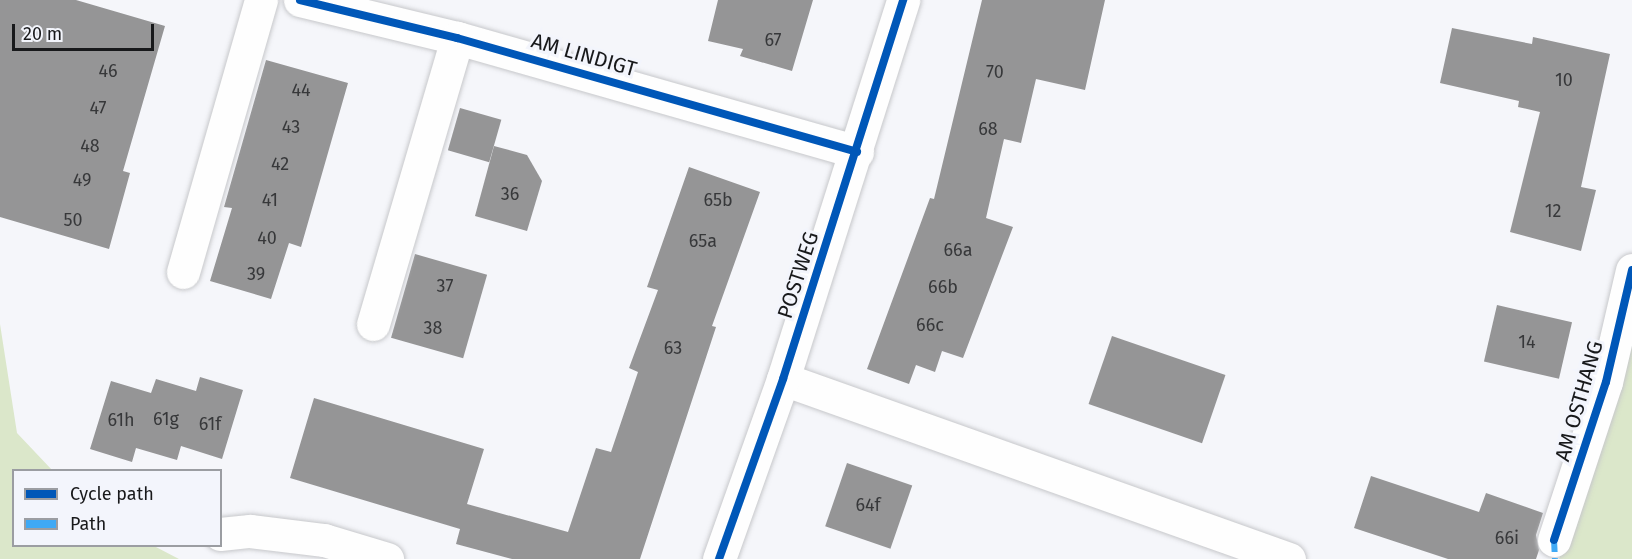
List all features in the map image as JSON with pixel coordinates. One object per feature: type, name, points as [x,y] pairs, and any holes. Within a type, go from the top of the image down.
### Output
[{"type":"street","points":[[183,272],[261,0]]},
{"type":"street","name":"AM LINDIGT","points":[[300,0],[457,38],[857,152]]},
{"type":"street","name":"POSTWEG","points":[[719,559],[783,379],[857,152],[903,0]]},
{"type":"street","points":[[373,324],[457,38]]},
{"type":"street","name":"AM OSTHANG","points":[[1554,540],[1606,382],[1632,270]]},
{"type":"street","points":[[783,379],[1289,559]]},
{"type":"street","points":[[222,534],[250,531],[324,540],[387,559]]},
{"type":"green space","points":[[0,324],[17,433],[51,469],[12,469],[12,547],[156,547],[179,559],[0,559]]},
{"type":"green space","points":[[1632,340],[1632,559],[1559,559],[1598,453]]},
{"type":"building","points":[[0,0],[76,0],[165,26],[123,171],[130,173],[109,249],[0,217]]},
{"type":"building","points":[[718,0],[813,0],[792,71],[740,56],[743,49],[708,41]]},
{"type":"building","points":[[982,0],[1105,0],[1085,90],[1036,79],[1021,143],[1004,139],[986,218],[1013,227],[963,358],[942,351],[935,372],[916,365],[909,384],[867,369],[930,198],[934,199]]},
{"type":"building","points":[[1452,28],[1532,44],[1533,37],[1610,54],[1581,187],[1596,190],[1581,251],[1510,232],[1540,112],[1518,107],[1519,101],[1440,83]]},
{"type":"building","points":[[266,60],[348,83],[301,247],[289,243],[271,299],[210,281],[232,208],[224,207]]},
{"type":"building","points":[[460,108],[501,120],[489,162],[448,150]]},
{"type":"building","points":[[494,146],[527,155],[542,181],[527,231],[475,216]]},
{"type":"building","points":[[689,167],[760,192],[712,326],[716,327],[640,559],[512,559],[456,544],[460,529],[290,478],[314,398],[484,449],[467,504],[568,532],[596,448],[611,452],[638,372],[629,368],[658,290],[647,287]]},
{"type":"building","points":[[415,254],[487,275],[463,358],[391,338]]},
{"type":"building","points":[[1497,305],[1572,322],[1559,379],[1484,362]]},
{"type":"building","points":[[1112,336],[1225,375],[1202,443],[1089,404]]},
{"type":"building","points":[[200,377],[243,390],[222,459],[181,446],[177,460],[136,448],[132,462],[90,449],[111,381],[151,393],[156,379],[196,391]]},
{"type":"building","points":[[847,463],[912,485],[890,549],[825,526]]},
{"type":"building","points":[[1371,476],[1479,512],[1486,493],[1543,513],[1536,535],[1539,550],[1536,559],[1448,559],[1354,528]]},
{"type":"marked path","points":[[1554,540],[1555,559]]},
{"type":"cycle path","points":[[300,0],[457,38],[857,152]]},
{"type":"cycle path","points":[[719,559],[783,379],[903,0]]},
{"type":"cycle path","points":[[1554,540],[1606,382],[1632,270]]}]
